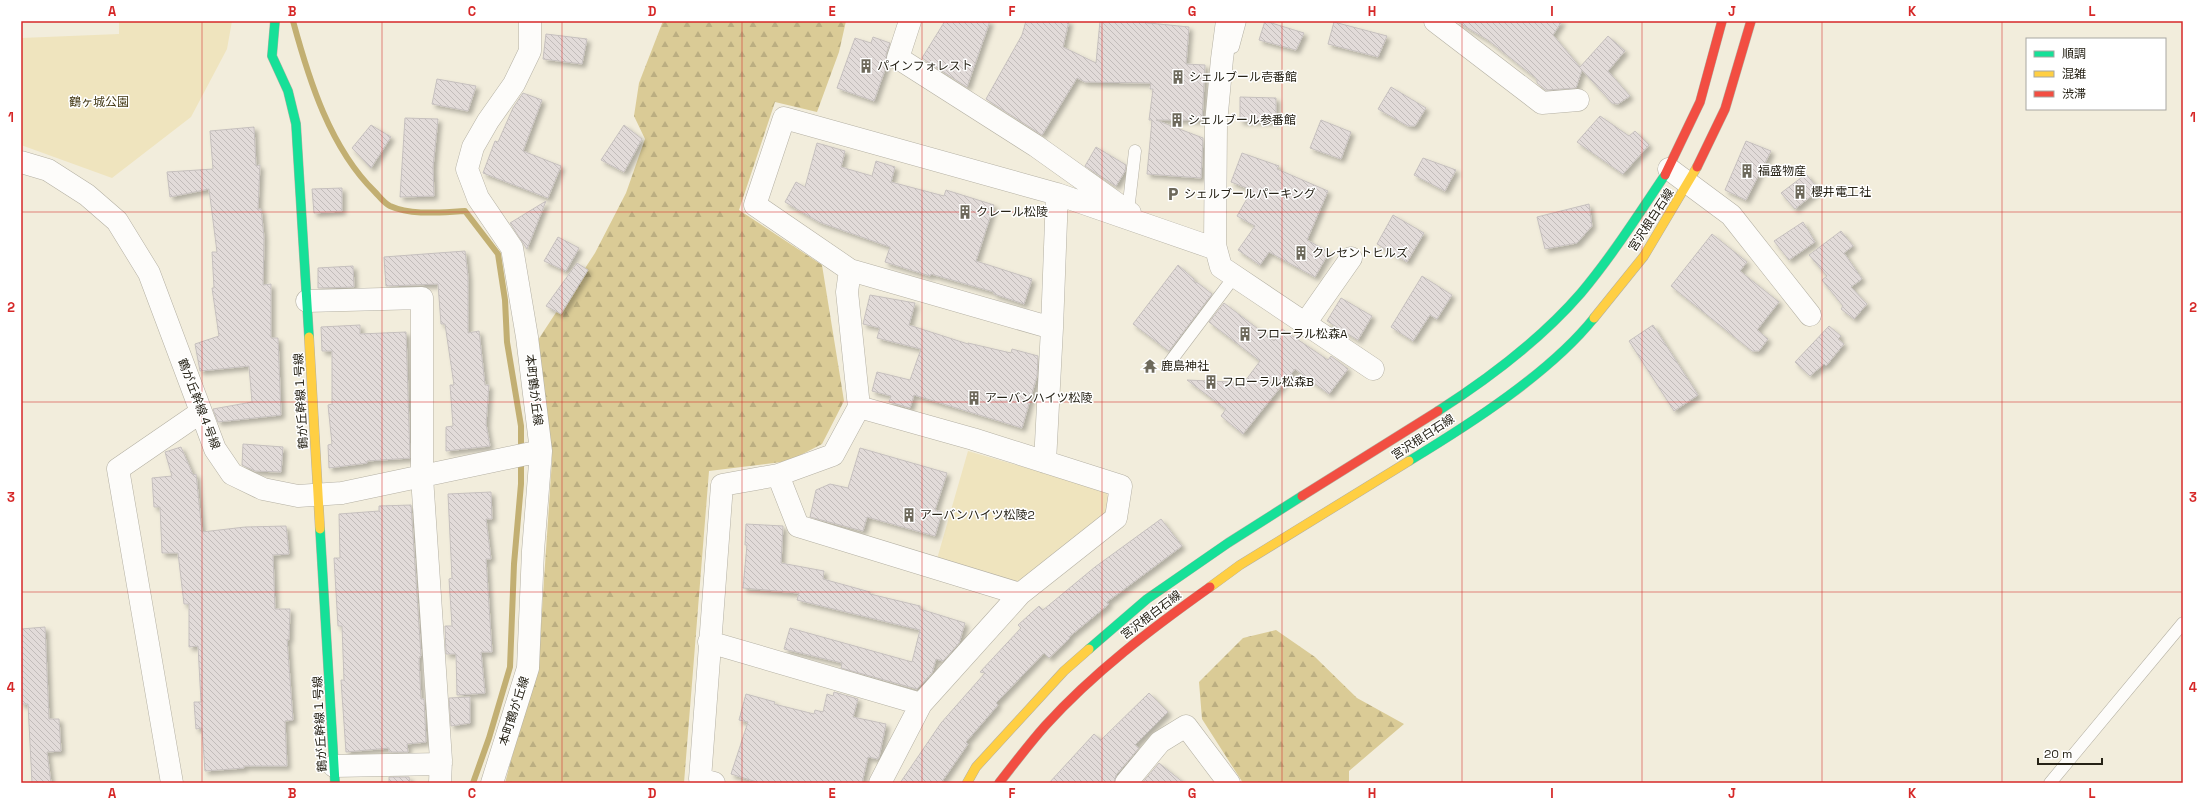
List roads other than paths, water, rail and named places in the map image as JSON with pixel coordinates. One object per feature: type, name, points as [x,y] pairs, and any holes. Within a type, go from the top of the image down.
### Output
[{"type":"street","name":"鶴が丘幹線１号線","points":[[275,21],[272,56],[288,91],[296,124],[335,775]]},
{"type":"street","name":"本町鶴が丘線","points":[[492,783],[528,668],[536,452],[527,337],[512,248],[478,198],[467,169],[473,147],[488,121],[514,84],[530,51],[530,21]]},
{"type":"street","points":[[910,21],[898,58],[1036,146],[1151,227]]},
{"type":"street","points":[[1228,21],[1216,123],[1216,249],[1221,268],[1373,369]]},
{"type":"street","points":[[1435,21],[1542,103],[1578,100]]},
{"type":"street","points":[[966,783],[976,768],[1064,671],[1147,599],[1228,543],[1453,401],[1534,340],[1580,294],[1619,246],[1669,169],[1700,102],[1722,21]]},
{"type":"street","name":"宮沢根白石線","points":[[1000,783],[1045,726],[1097,674],[1142,635],[1240,565],[1426,451],[1526,383],[1584,332],[1644,256],[1689,184],[1725,109],[1752,21]]},
{"type":"street","points":[[1052,328],[850,270],[755,205],[784,118],[1057,194],[1216,249]]},
{"type":"street","name":"鶴が丘幹線４号線","points":[[21,162],[48,170],[87,195],[117,221],[149,274],[215,448],[232,474],[263,489],[298,496],[342,493],[536,452]]},
{"type":"street","points":[[1669,169],[1731,215],[1810,315]]},
{"type":"street","points":[[1045,462],[1057,194]]},
{"type":"street","points":[[1304,324],[1351,258]]},
{"type":"street","points":[[714,783],[700,779],[709,642],[722,485],[778,475],[833,455],[859,407],[847,292],[850,270]]},
{"type":"street","points":[[307,301],[422,298],[422,476],[440,774],[335,775]]},
{"type":"street","points":[[859,407],[1121,486],[1116,518],[1020,594],[921,704],[880,783]]},
{"type":"street","points":[[172,783],[118,469],[201,412]]},
{"type":"street","points":[[778,475],[798,526],[1020,594]]},
{"type":"street","points":[[709,642],[921,704]]},
{"type":"street","points":[[1126,783],[1160,742],[1186,726],[1229,783]]},
{"type":"lane","points":[[1227,120],[1232,51],[1240,21]]},
{"type":"lane","points":[[1128,212],[1135,150]]},
{"type":"lane","points":[[1170,362],[1234,277]]},
{"type":"lane","points":[[2050,783],[2183,623]]},
{"type":"waterway","points":[[293,21],[306,66],[323,112],[345,155],[359,174],[390,206],[408,211],[427,213],[465,211],[498,254],[505,300],[507,342],[521,426],[521,484],[514,564],[510,667],[489,738],[473,783]]},
{"type":"place","name":"パインフォレスト","points":[[866,66]]},
{"type":"place","name":"シェルブール壱番館","points":[[1178,77]]},
{"type":"place","name":"シェルブール参番館","points":[[1177,120]]},
{"type":"place","name":"福盛物産","points":[[1747,171]]},
{"type":"place","name":"櫻井電工社","points":[[1800,192]]},
{"type":"place","name":"シェルブールパーキング","points":[[1173,194]]},
{"type":"place","name":"クレール松陵","points":[[965,212]]},
{"type":"place","name":"クレセントヒルズ","points":[[1301,253]]},
{"type":"place","name":"フローラル松森A","points":[[1245,334]]},
{"type":"place","name":"鹿島神社","points":[[1150,366]]},
{"type":"place","name":"フローラル松森B","points":[[1211,382]]},
{"type":"place","name":"アーバンハイツ松陵","points":[[974,398]]},
{"type":"place","name":"アーバンハイツ松陵2","points":[[909,515]]},
{"type":"park label","name":"鶴ヶ城公園","points":[[99,102]]}]
